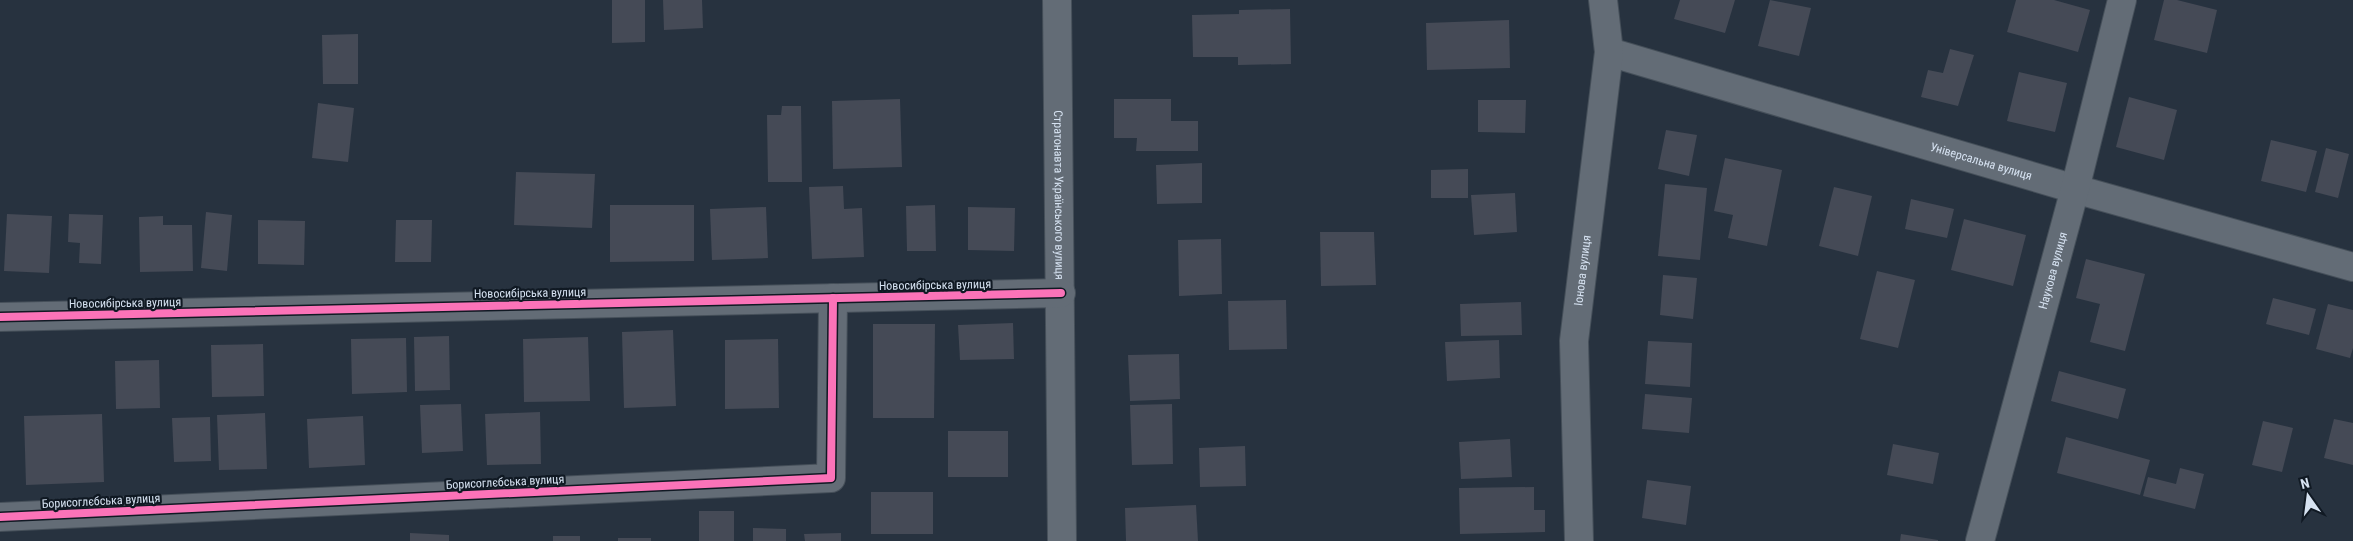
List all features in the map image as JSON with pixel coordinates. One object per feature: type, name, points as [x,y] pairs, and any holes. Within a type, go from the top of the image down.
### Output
[{"type":"street","name":"Стратонавта Українського вулиця","points":[[1056,0],[1061,294],[1062,541]]},
{"type":"street","name":"Іонова вулиця","points":[[1579,541],[1574,341],[1609,52],[1603,0]]},
{"type":"street","name":"Наукова вулиця","points":[[1980,541],[2075,189],[2122,0]]},
{"type":"street","name":"Універсальна вулиця","points":[[1609,52],[2075,189],[2353,267]]},
{"type":"street","name":"Новосибірська вулиця","points":[[0,317],[1061,294]]},
{"type":"street","name":"Борисоглєбська вулиця","points":[[0,516],[831,478],[833,298]]},
{"type":"building","points":[[612,0],[645,0],[645,42],[612,43]]},
{"type":"building","points":[[663,0],[702,0],[703,28],[664,30]]},
{"type":"building","points":[[1680,0],[1735,0],[1725,33],[1674,19]]},
{"type":"building","points":[[1770,0],[1811,8],[1799,56],[1758,46]]},
{"type":"building","points":[[2016,0],[2054,0],[2090,10],[2078,52],[2007,32]]},
{"type":"building","points":[[2164,0],[2177,0],[2217,10],[2207,53],[2154,40]]},
{"type":"building","points":[[1290,9],[1291,64],[1238,65],[1238,57],[1193,57],[1192,15],[1239,14],[1239,10]]},
{"type":"building","points":[[1509,20],[1510,68],[1427,70],[1426,23]]},
{"type":"building","points":[[358,34],[358,84],[323,84],[322,35]]},
{"type":"building","points":[[1950,49],[1974,55],[1958,106],[1921,97],[1928,70],[1943,73]]},
{"type":"building","points":[[2019,72],[2067,83],[2055,132],[2007,121]]},
{"type":"building","points":[[2129,97],[2177,110],[2164,160],[2116,147]]},
{"type":"building","points":[[900,99],[902,167],[833,169],[832,101]]},
{"type":"building","points":[[1114,99],[1171,99],[1171,121],[1198,121],[1198,151],[1136,151],[1137,138],[1114,138]]},
{"type":"building","points":[[1478,100],[1526,100],[1525,133],[1478,132]]},
{"type":"building","points":[[318,103],[354,108],[348,162],[312,158]]},
{"type":"building","points":[[782,106],[801,106],[802,182],[768,182],[767,115],[781,115]]},
{"type":"building","points":[[1666,130],[1697,135],[1689,176],[1658,169]]},
{"type":"building","points":[[2271,140],[2317,151],[2306,192],[2261,181]]},
{"type":"building","points":[[2326,148],[2349,154],[2338,198],[2315,192]]},
{"type":"building","points":[[1725,158],[1782,170],[1767,246],[1728,238],[1733,215],[1714,211]]},
{"type":"building","points":[[1202,163],[1202,203],[1157,204],[1156,165]]},
{"type":"building","points":[[1468,169],[1468,198],[1431,198],[1431,170]]},
{"type":"building","points":[[516,172],[595,174],[592,228],[514,225]]},
{"type":"building","points":[[1665,184],[1707,188],[1700,260],[1658,256]]},
{"type":"building","points":[[843,186],[844,209],[862,208],[864,257],[812,259],[809,187]]},
{"type":"building","points":[[1834,187],[1872,196],[1858,256],[1819,246]]},
{"type":"building","points":[[1515,193],[1517,232],[1474,235],[1471,195]]},
{"type":"building","points":[[1911,199],[1954,209],[1947,238],[1905,229]]},
{"type":"building","points":[[610,205],[694,205],[694,261],[610,262]]},
{"type":"building","points":[[935,205],[936,251],[907,251],[906,206]]},
{"type":"building","points":[[766,207],[768,258],[712,260],[710,209]]},
{"type":"building","points":[[968,207],[1015,208],[1014,251],[968,250]]},
{"type":"building","points":[[206,212],[232,215],[227,271],[201,268]]},
{"type":"building","points":[[7,214],[52,216],[49,273],[4,271]]},
{"type":"building","points":[[69,214],[103,215],[101,264],[79,263],[80,243],[68,242]]},
{"type":"building","points":[[163,216],[163,225],[192,225],[193,271],[140,272],[139,217]]},
{"type":"building","points":[[1964,219],[2026,235],[2013,286],[1951,270]]},
{"type":"building","points":[[258,220],[305,221],[304,265],[258,264]]},
{"type":"building","points":[[396,220],[432,220],[431,262],[395,262]]},
{"type":"building","points":[[1320,232],[1374,232],[1376,285],[1321,286]]},
{"type":"building","points":[[1221,239],[1222,294],[1179,296],[1178,240]]},
{"type":"building","points":[[2086,259],[2145,274],[2125,351],[2090,342],[2100,304],[2076,298]]},
{"type":"building","points":[[1877,271],[1915,280],[1898,348],[1860,339]]},
{"type":"building","points":[[1663,275],[1697,278],[1693,319],[1660,315]]},
{"type":"building","points":[[2273,298],[2316,309],[2309,335],[2266,324]]},
{"type":"building","points":[[1286,300],[1287,349],[1229,350],[1228,301]]},
{"type":"building","points":[[1521,302],[1522,335],[1461,336],[1460,304]]},
{"type":"building","points":[[2328,304],[2353,310],[2353,348],[2350,358],[2316,349]]},
{"type":"building","points":[[1013,323],[1014,359],[960,360],[958,325]]},
{"type":"building","points":[[873,324],[935,324],[934,418],[873,418]]},
{"type":"building","points":[[673,330],[676,406],[624,408],[622,332]]},
{"type":"building","points":[[449,336],[450,390],[415,391],[414,337]]},
{"type":"building","points":[[588,337],[590,401],[524,402],[523,339]]},
{"type":"building","points":[[406,338],[407,392],[352,394],[351,339]]},
{"type":"building","points":[[778,339],[779,408],[725,409],[725,340]]},
{"type":"building","points":[[1499,340],[1500,378],[1447,381],[1445,342]]},
{"type":"building","points":[[1648,341],[1692,343],[1690,387],[1645,384]]},
{"type":"building","points":[[263,344],[264,396],[212,397],[211,345]]},
{"type":"building","points":[[1179,354],[1180,399],[1130,401],[1128,355]]},
{"type":"building","points":[[159,360],[160,408],[116,409],[115,361]]},
{"type":"building","points":[[2059,371],[2126,389],[2118,419],[2051,401]]},
{"type":"building","points":[[1645,394],[1692,398],[1689,433],[1642,429]]},
{"type":"building","points":[[461,404],[463,451],[422,453],[420,405]]},
{"type":"building","points":[[1172,404],[1173,464],[1132,465],[1130,405]]},
{"type":"building","points":[[540,412],[541,464],[487,465],[485,414]]},
{"type":"building","points":[[265,413],[267,469],[219,470],[217,415]]},
{"type":"building","points":[[102,414],[104,482],[26,485],[24,416]]},
{"type":"building","points":[[363,416],[365,465],[309,468],[307,419]]},
{"type":"building","points":[[210,417],[211,461],[174,462],[172,418]]},
{"type":"building","points":[[2334,419],[2353,423],[2353,465],[2324,458]]},
{"type":"building","points":[[2263,421],[2293,428],[2282,472],[2252,465]]},
{"type":"building","points":[[948,431],[1008,431],[1008,477],[948,477]]},
{"type":"building","points":[[2066,437],[2150,460],[2140,495],[2057,473]]},
{"type":"building","points":[[1510,439],[1512,477],[1461,479],[1459,442]]},
{"type":"building","points":[[1893,444],[1939,453],[1933,484],[1887,475]]},
{"type":"building","points":[[1245,446],[1246,486],[1200,487],[1199,448]]},
{"type":"building","points":[[2180,468],[2204,474],[2195,509],[2143,496],[2148,477],[2176,484]]},
{"type":"building","points":[[1647,480],[1691,486],[1686,525],[1642,518]]},
{"type":"building","points":[[1534,487],[1534,510],[1545,510],[1545,532],[1460,534],[1459,488]]},
{"type":"building","points":[[871,492],[933,492],[933,534],[871,534]]},
{"type":"building","points":[[1196,505],[1198,541],[1126,541],[1125,508]]},
{"type":"building","points":[[699,511],[734,511],[734,541],[699,541]]},
{"type":"building","points":[[753,528],[786,529],[786,541],[753,541]]},
{"type":"building","points":[[410,533],[449,535],[449,541],[410,541]]},
{"type":"building","points":[[841,533],[841,541],[805,541],[804,534]]},
{"type":"building","points":[[1901,534],[1938,540],[1938,541],[1900,541]]},
{"type":"building","points":[[553,536],[580,536],[580,541],[553,541]]},
{"type":"building","points":[[618,538],[651,538],[651,541],[618,541]]},
{"type":"cycle path","points":[[0,317],[1061,293]]},
{"type":"cycle path","points":[[0,517],[831,478],[833,298]]}]
